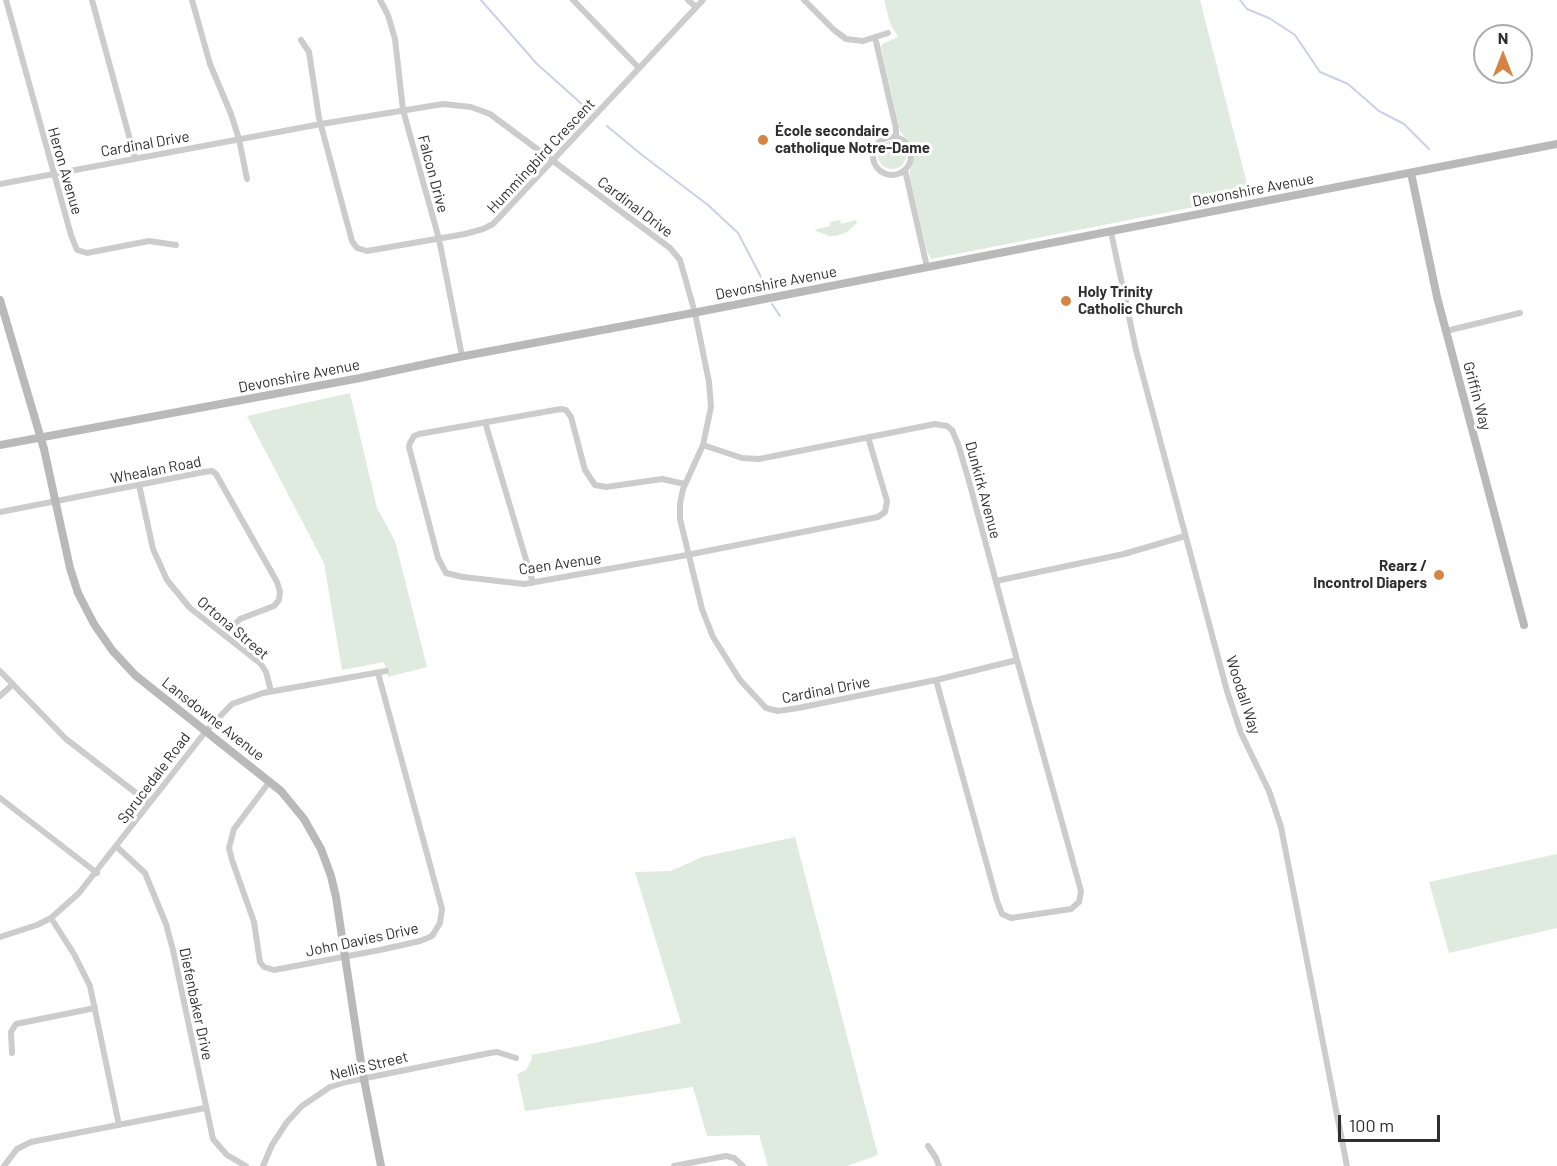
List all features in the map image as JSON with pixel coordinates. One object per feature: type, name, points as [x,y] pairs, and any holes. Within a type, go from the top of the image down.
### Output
[{"type":"main road","name":"Devonshire Avenue","points":[[0,445],[360,378],[462,356],[695,313],[1557,144]]},
{"type":"main road","name":"Griffin Way","points":[[1412,172],[1437,297],[1524,624]]},
{"type":"main road","name":"Lansdowne Avenue","points":[[0,300],[40,437],[74,580],[84,606],[104,639],[139,679],[270,781],[288,798],[303,817],[321,849],[331,875],[364,1078],[381,1166]]},
{"type":"street","name":"Heron Avenue","points":[[6,0],[53,173],[77,250],[87,253],[148,242],[176,245]]},
{"type":"street","points":[[92,0],[135,158]]},
{"type":"street","points":[[192,0],[210,64],[239,140],[247,179]]},
{"type":"street","name":"Falcon Drive","points":[[380,0],[388,15],[395,39],[403,110],[439,239],[462,356]]},
{"type":"street","points":[[573,0],[639,68]]},
{"type":"street","points":[[688,0],[696,7]]},
{"type":"street","name":"Hummingbird Crescent","points":[[301,40],[309,52],[321,124],[352,241],[356,248],[367,251],[439,239],[483,229],[493,224],[703,0]]},
{"type":"street","points":[[804,0],[841,36],[858,41],[888,33]]},
{"type":"street","points":[[874,37],[896,128],[896,138]]},
{"type":"street","name":"Cardinal Drive","points":[[0,184],[321,124],[443,104],[471,106],[490,114],[673,252],[683,268],[695,313],[711,394],[710,417],[703,445],[685,484],[679,510],[687,555],[702,609],[713,637],[740,680],[765,708],[778,711],[798,708],[936,680],[1017,660]]},
{"type":"street","points":[[896,138],[910,148],[910,161],[905,170],[894,175],[882,171],[874,161],[873,154],[884,139],[896,138]]},
{"type":"street","points":[[905,170],[927,267]]},
{"type":"street","name":"Woodall Way","points":[[1111,232],[1136,350],[1227,691],[1241,733],[1269,791],[1281,827],[1347,1166]]},
{"type":"street","points":[[1446,331],[1520,313]]},
{"type":"street","name":"Caen Avenue","points":[[685,484],[662,479],[606,487],[594,485],[585,470],[571,417],[564,409],[553,409],[418,434],[414,436],[409,447],[438,558],[446,573],[525,584],[687,555],[872,519],[882,515],[885,512],[887,501],[868,437]]},
{"type":"street","points":[[485,422],[533,583]]},
{"type":"street","name":"Dunkirk Avenue","points":[[703,445],[742,458],[754,459],[935,423],[947,426],[952,430],[969,481],[996,581]]},
{"type":"street","name":"Whealan Road","points":[[0,512],[210,471],[216,474],[278,584],[280,592],[279,600],[274,606],[240,619],[224,635]]},
{"type":"street","name":"Ortona Street","points":[[139,485],[153,549],[167,580],[189,608],[264,668],[271,692]]},
{"type":"street","points":[[936,680],[1002,914],[1011,918],[1071,909],[1079,902],[1081,891],[996,581],[1124,554],[1185,536]]},
{"type":"street","points":[[0,671],[67,739],[149,803]]},
{"type":"street","name":"Sprucedale Road","points":[[0,937],[51,918],[80,893],[206,731],[236,701],[271,692],[386,671]]},
{"type":"street","name":"John Davies Drive","points":[[270,781],[234,829],[230,842],[231,858],[255,926],[260,962],[264,967],[274,970],[345,957],[427,939],[438,930],[442,919],[442,909],[378,673]]},
{"type":"street","points":[[0,696],[13,684]]},
{"type":"street","points":[[0,798],[97,873]]},
{"type":"street","name":"Diefenbaker Drive","points":[[117,847],[146,873],[164,920],[178,972],[210,1130],[216,1143],[235,1161],[246,1166]]},
{"type":"street","points":[[51,918],[86,977],[95,1008],[119,1125]]},
{"type":"street","points":[[12,1053],[11,1032],[16,1024],[95,1008]]},
{"type":"street","name":"Nellis Street","points":[[263,1166],[276,1137],[302,1106],[330,1087],[490,1053],[497,1052],[516,1058]]},
{"type":"street","points":[[4,1166],[13,1153],[26,1144],[205,1107]]},
{"type":"street","points":[[928,1146],[939,1166]]},
{"type":"street","points":[[674,1166],[726,1156],[734,1158],[743,1166]]},
{"type":"green space","points":[[884,0],[1200,0],[1250,196],[931,259],[927,251],[910,178],[915,153],[900,131],[881,47],[882,44],[898,37],[890,23]]},
{"type":"green space","points":[[892,141],[902,145],[906,155],[902,165],[892,169],[882,165],[878,155],[882,145]]},
{"type":"green space","points":[[840,220],[841,224],[856,220],[857,223],[847,232],[836,236],[829,236],[814,230],[830,226],[830,222]]},
{"type":"green space","points":[[350,393],[377,508],[395,541],[427,667],[388,677],[384,662],[342,670],[324,563],[247,416]]},
{"type":"green space","points":[[795,837],[878,1155],[847,1166],[768,1166],[759,1135],[707,1136],[693,1087],[525,1111],[517,1074],[526,1070],[532,1059],[531,1055],[681,1023],[635,872],[671,871],[702,857]]},
{"type":"green space","points":[[1557,854],[1557,928],[1449,953],[1429,882]]},
{"type":"waterway","points":[[481,0],[537,64],[584,106]]},
{"type":"waterway","points":[[1240,0],[1247,9],[1269,18],[1295,35],[1320,72],[1348,84],[1379,111],[1404,124],[1429,149]]},
{"type":"waterway","points":[[607,126],[708,205],[738,233],[760,275],[766,293]]},
{"type":"waterway","points":[[772,304],[780,316]]},
{"type":"place","name":"École secondaire catholique Notre-Dame","points":[[763,140]]},
{"type":"place","name":"Holy Trinity Catholic Church","points":[[1066,301]]},
{"type":"place","name":"Rearz / Incontrol Diapers","points":[[1439,575]]}]
